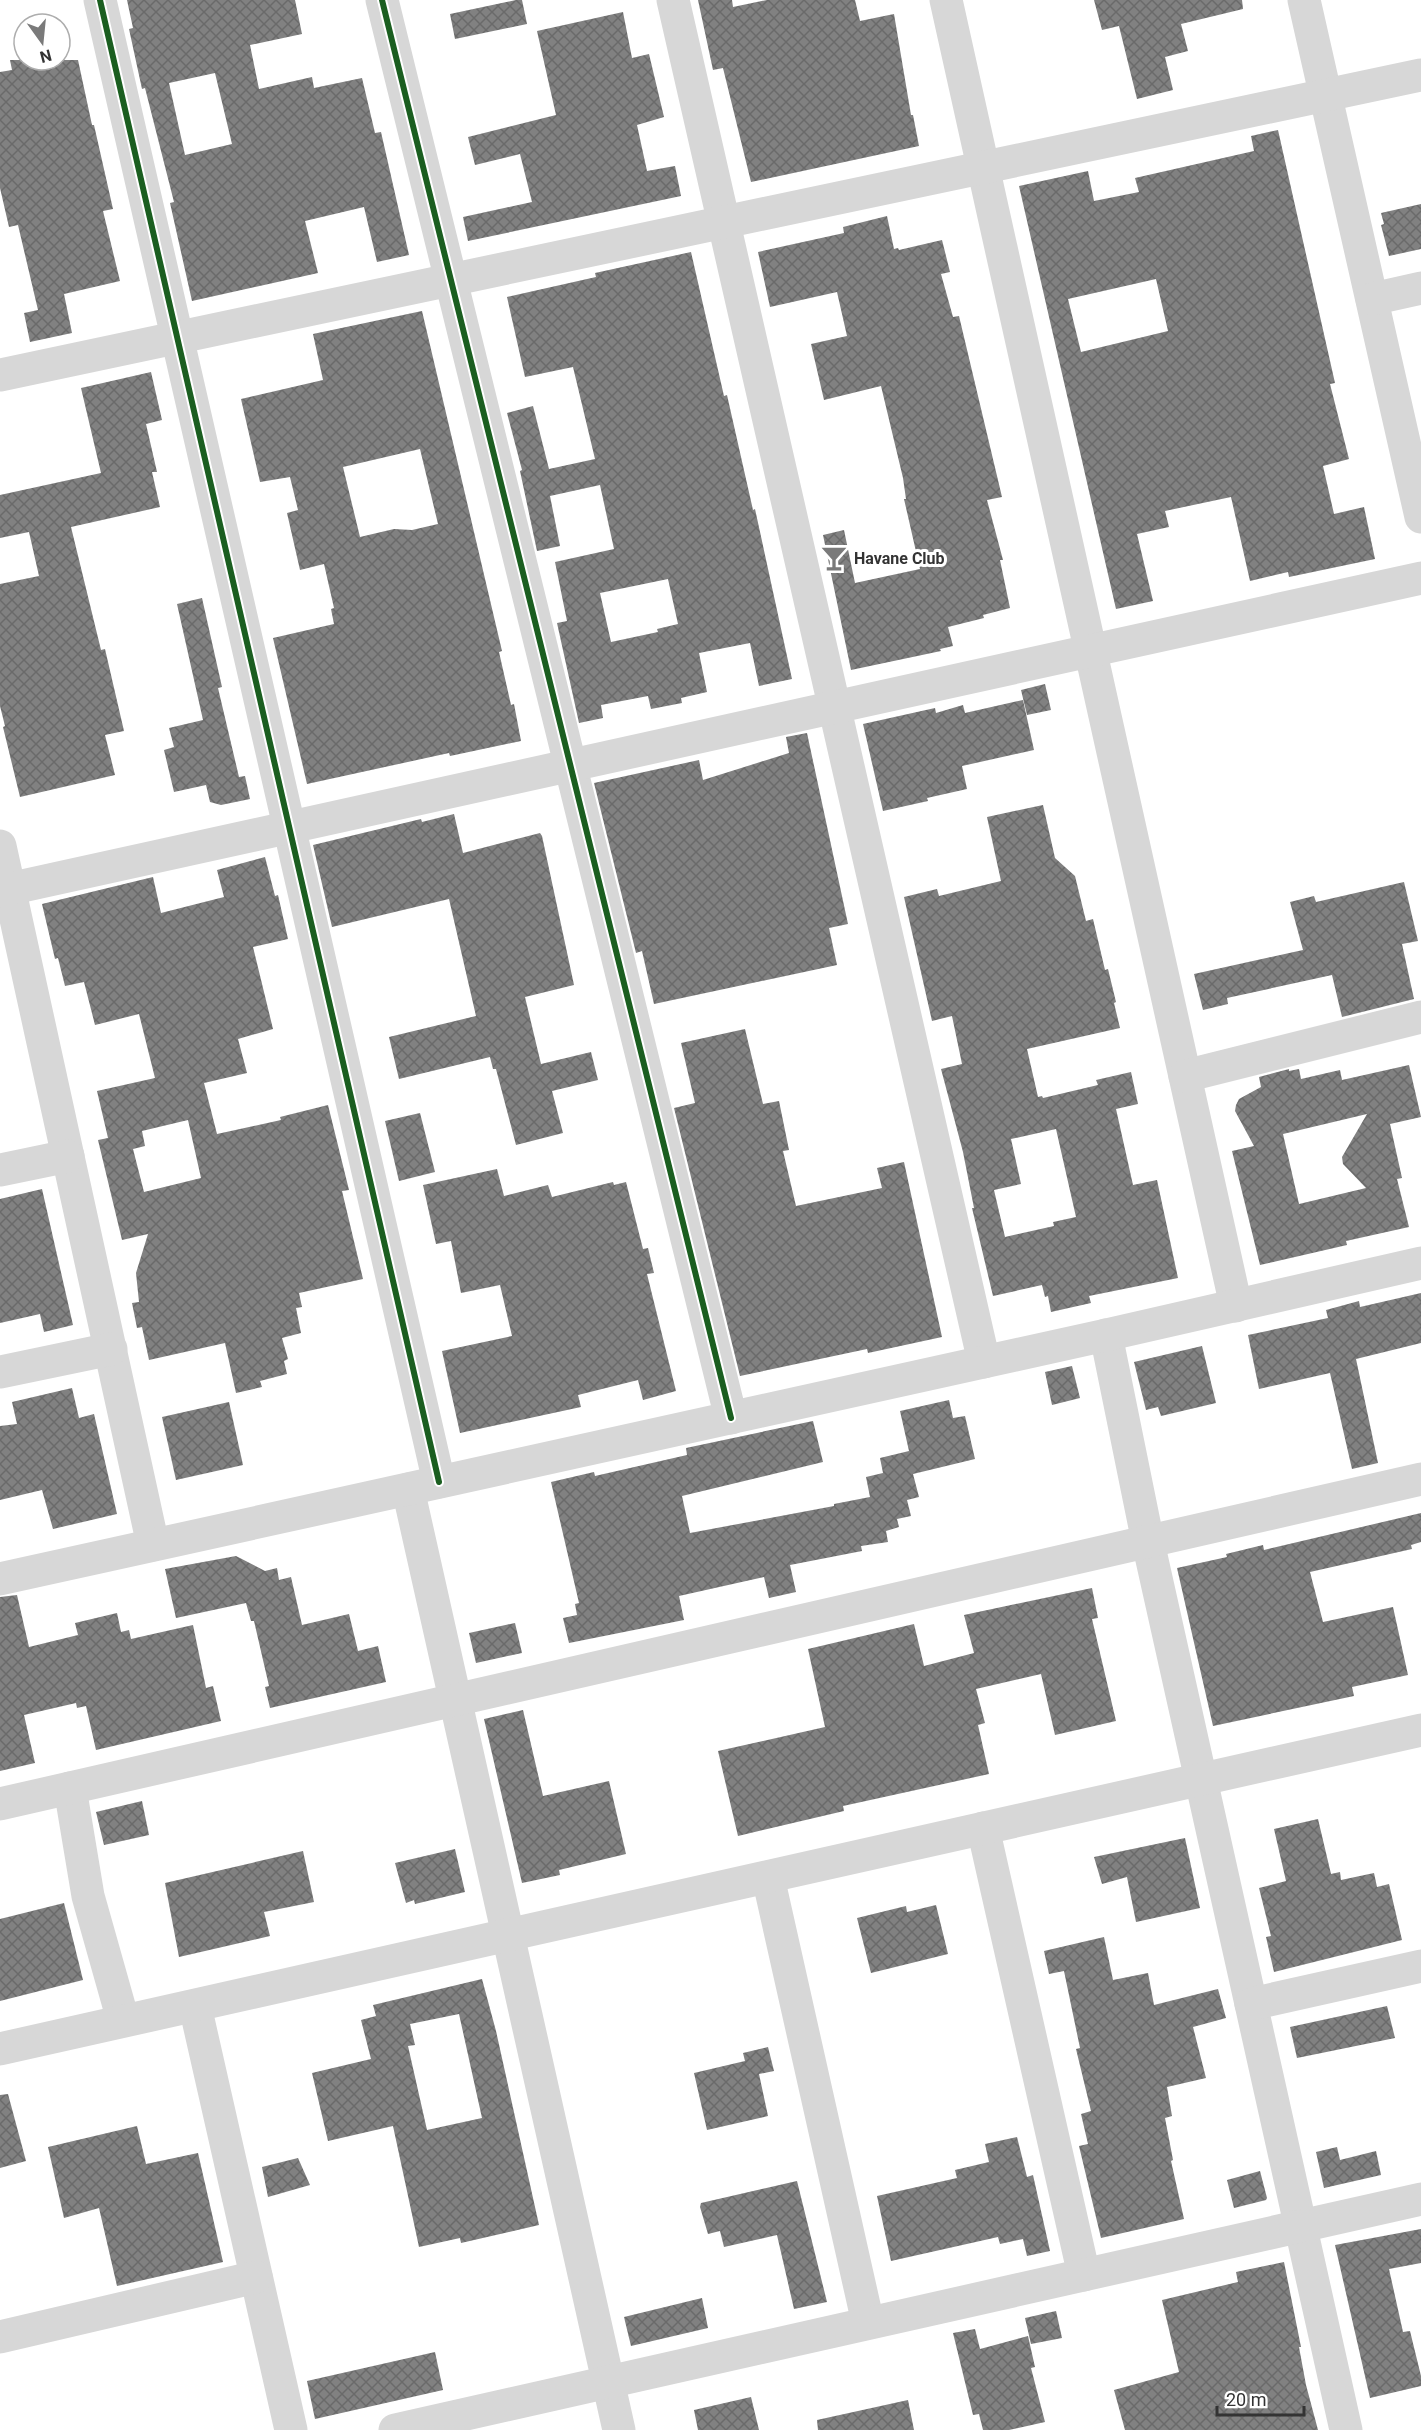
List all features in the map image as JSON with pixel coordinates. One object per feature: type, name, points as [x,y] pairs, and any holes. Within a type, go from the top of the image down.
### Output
[{"type":"street","points":[[100,0],[288,827],[423,1485],[455,1700],[619,2430]]},
{"type":"street","points":[[382,0],[731,1418]]},
{"type":"street","points":[[672,0],[984,1362]]},
{"type":"street","points":[[946,0],[1236,1306]]},
{"type":"street","points":[[1304,0],[1421,517]]},
{"type":"street","points":[[0,375],[1421,75]]},
{"type":"street","points":[[1372,299],[1421,288]]},
{"type":"street","points":[[4,890],[1421,578]]},
{"type":"street","points":[[0,846],[4,890],[68,1155],[153,1545]]},
{"type":"street","points":[[1185,1076],[1421,1017]]},
{"type":"street","points":[[0,1170],[68,1155]]},
{"type":"street","points":[[0,1579],[1106,1335],[1421,1263]]},
{"type":"street","points":[[1106,1335],[1148,1542],[1346,2430]]},
{"type":"street","points":[[0,1372],[111,1349]]},
{"type":"street","points":[[0,1804],[1421,1479]]},
{"type":"street","points":[[0,2049],[1421,1730]]},
{"type":"street","points":[[70,1788],[88,1896],[123,2020]]},
{"type":"street","points":[[983,1828],[1083,2275]]},
{"type":"street","points":[[768,1876],[868,2323]]},
{"type":"street","points":[[1251,2004],[1421,1966]]},
{"type":"street","points":[[195,2006],[291,2430]]},
{"type":"street","points":[[395,2430],[1421,2199]]},
{"type":"street","points":[[0,2337],[256,2277]]},
{"type":"building","points":[[127,0],[295,0],[302,34],[250,45],[259,89],[312,77],[314,88],[362,78],[375,133],[381,132],[409,255],[377,262],[364,207],[305,221],[318,273],[192,301],[170,203],[174,202],[145,88],[142,89],[129,29],[133,28]],"holes":[[[215,73],[232,144],[185,155],[169,83]]]},
{"type":"building","points":[[522,0],[527,24],[455,39],[450,14]]},
{"type":"building","points":[[698,0],[732,0],[733,7],[767,0],[855,0],[860,21],[894,14],[911,115],[913,115],[919,146],[751,182],[723,68],[713,70]]},
{"type":"building","points":[[1094,0],[1242,0],[1243,9],[1181,24],[1188,51],[1165,57],[1173,90],[1137,99],[1119,26],[1102,30]]},
{"type":"building","points":[[623,12],[632,58],[649,54],[664,117],[637,125],[647,171],[675,166],[681,196],[468,241],[463,217],[532,202],[520,154],[475,165],[468,137],[556,115],[537,31]]},
{"type":"building","points":[[72,60],[78,60],[113,209],[103,211],[120,281],[64,294],[72,333],[30,342],[24,313],[38,310],[18,225],[9,227],[0,188],[0,72],[12,70],[12,72],[72,72]]},
{"type":"building","points":[[1278,130],[1335,383],[1330,384],[1349,459],[1323,466],[1334,514],[1364,507],[1375,559],[1289,577],[1288,572],[1250,581],[1231,497],[1165,511],[1169,527],[1137,534],[1153,601],[1116,609],[1019,186],[1088,171],[1094,201],[1139,192],[1135,178],[1254,151],[1251,136]],"holes":[[[1156,279],[1168,331],[1081,352],[1068,299]]]},
{"type":"building","points":[[1421,204],[1421,249],[1389,256],[1381,225],[1384,224],[1381,213]]},
{"type":"building","points":[[887,216],[894,249],[899,250],[942,240],[950,272],[941,274],[953,317],[959,316],[1002,497],[987,500],[1003,560],[1000,560],[1010,608],[983,615],[984,618],[948,627],[953,646],[940,649],[941,651],[851,670],[823,535],[844,530],[855,583],[920,569],[904,499],[906,499],[903,478],[881,386],[824,400],[811,344],[847,336],[837,292],[770,307],[758,252],[844,233],[843,227]]},
{"type":"building","points":[[691,252],[724,396],[727,395],[753,510],[755,509],[792,679],[759,686],[750,643],[699,653],[707,692],[681,698],[682,703],[651,709],[648,696],[601,705],[603,718],[579,723],[557,623],[567,621],[555,562],[614,549],[600,485],[550,496],[560,546],[537,551],[520,471],[522,470],[507,413],[533,406],[549,469],[595,459],[573,367],[525,377],[507,297],[596,277],[595,273]],"holes":[[[668,579],[678,624],[657,629],[658,632],[611,642],[600,593]]]},
{"type":"building","points":[[422,311],[521,741],[450,756],[449,753],[307,784],[273,638],[334,624],[331,609],[334,608],[324,564],[300,570],[287,513],[298,510],[290,477],[260,482],[241,399],[323,380],[313,334]],"holes":[[[420,449],[438,524],[412,530],[394,529],[360,537],[343,467]]]},
{"type":"building","points":[[151,372],[162,420],[146,424],[157,472],[152,472],[160,507],[71,527],[101,650],[105,649],[124,731],[105,735],[115,775],[20,797],[0,706],[0,584],[39,576],[29,532],[0,538],[0,495],[101,473],[81,388]]},
{"type":"building","points":[[202,598],[222,687],[218,688],[239,777],[245,776],[250,799],[221,805],[210,802],[206,785],[174,792],[164,750],[174,747],[169,728],[203,720],[177,604]]},
{"type":"building","points":[[1045,684],[1051,710],[1027,715],[1021,690]]},
{"type":"building","points":[[1023,700],[1034,750],[962,766],[967,789],[883,811],[863,724],[935,708],[936,713],[963,705],[965,713]]},
{"type":"building","points":[[807,733],[848,924],[829,928],[837,965],[654,1004],[642,951],[636,953],[594,783],[699,760],[703,780],[789,753],[786,737]]},
{"type":"building","points":[[1043,805],[1055,858],[1075,876],[1086,921],[1093,919],[1105,970],[1108,969],[1116,1002],[1114,1003],[1120,1028],[1027,1049],[1038,1097],[1043,1098],[1098,1085],[1096,1080],[1131,1072],[1138,1104],[1116,1109],[1133,1185],[1157,1180],[1178,1278],[1089,1296],[1091,1303],[1051,1312],[1048,1296],[1045,1297],[1042,1285],[993,1296],[972,1208],[974,1208],[963,1152],[941,1069],[962,1064],[952,1016],[932,1021],[904,897],[937,889],[939,896],[1001,881],[987,817]],"holes":[[[1056,1129],[1076,1217],[1053,1222],[1054,1226],[1005,1237],[994,1190],[1021,1184],[1011,1139]]]},
{"type":"building","points":[[454,814],[463,853],[540,833],[542,836],[574,985],[525,997],[541,1064],[591,1052],[598,1080],[552,1091],[563,1133],[516,1145],[496,1069],[493,1069],[490,1057],[399,1079],[389,1037],[476,1016],[449,899],[332,927],[313,845],[421,819],[422,822]]},
{"type":"building","points":[[265,857],[275,896],[278,895],[288,939],[253,947],[273,1029],[238,1039],[247,1073],[204,1083],[217,1134],[281,1120],[280,1117],[328,1105],[349,1190],[342,1191],[363,1279],[299,1293],[302,1307],[296,1308],[301,1333],[282,1338],[288,1359],[284,1361],[287,1374],[260,1381],[262,1387],[236,1393],[225,1343],[149,1360],[142,1327],[137,1328],[132,1303],[139,1302],[136,1273],[148,1234],[122,1240],[98,1140],[108,1138],[97,1091],[155,1078],[139,1014],[95,1025],[84,982],[65,986],[58,958],[55,959],[42,904],[153,877],[161,913],[224,897],[217,870]],"holes":[[[188,1120],[201,1178],[144,1192],[133,1149],[145,1146],[142,1131]]]},
{"type":"building","points":[[1404,882],[1418,941],[1402,944],[1414,999],[1342,1017],[1332,975],[1227,998],[1228,1004],[1203,1010],[1194,974],[1303,950],[1290,902],[1314,896],[1316,902]]},
{"type":"building","points":[[745,1029],[763,1104],[779,1101],[789,1150],[783,1151],[796,1206],[882,1188],[877,1168],[904,1162],[942,1337],[868,1353],[867,1349],[740,1376],[674,1108],[695,1103],[681,1043]]},
{"type":"building","points":[[1409,1065],[1421,1117],[1390,1124],[1402,1178],[1397,1179],[1409,1227],[1346,1241],[1347,1245],[1260,1265],[1232,1151],[1254,1146],[1235,1111],[1236,1105],[1239,1099],[1261,1087],[1259,1077],[1289,1069],[1289,1071],[1299,1069],[1301,1079],[1340,1070],[1342,1080]],"holes":[[[1367,1114],[1342,1157],[1343,1164],[1366,1188],[1299,1204],[1283,1134]]]},
{"type":"building","points":[[420,1113],[435,1172],[399,1181],[385,1121]]},
{"type":"building","points":[[497,1169],[504,1196],[548,1185],[552,1197],[613,1182],[614,1185],[626,1182],[643,1249],[648,1248],[654,1273],[647,1274],[676,1391],[643,1400],[638,1380],[578,1395],[581,1407],[460,1433],[442,1351],[512,1336],[500,1285],[461,1293],[451,1241],[436,1244],[423,1185]]},
{"type":"building","points":[[42,1189],[73,1325],[44,1332],[40,1314],[0,1323],[0,1199]]},
{"type":"building","points":[[1421,1293],[1421,1343],[1356,1359],[1378,1463],[1352,1469],[1330,1373],[1259,1389],[1248,1335],[1328,1318],[1326,1310],[1359,1301],[1360,1307]]},
{"type":"building","points":[[1202,1346],[1216,1403],[1161,1416],[1158,1407],[1146,1410],[1134,1362]]},
{"type":"building","points":[[1072,1366],[1080,1398],[1052,1405],[1045,1372]]},
{"type":"building","points":[[72,1388],[79,1418],[94,1414],[117,1514],[53,1529],[42,1490],[0,1500],[0,1426],[17,1424],[12,1402]]},
{"type":"building","points":[[949,1400],[953,1418],[965,1416],[975,1459],[913,1474],[919,1497],[907,1500],[911,1516],[897,1519],[899,1527],[886,1531],[888,1542],[861,1546],[862,1551],[790,1565],[796,1592],[769,1598],[764,1577],[679,1596],[684,1620],[569,1643],[563,1618],[577,1615],[575,1604],[579,1603],[551,1482],[594,1472],[595,1476],[687,1455],[686,1448],[813,1421],[823,1462],[682,1496],[690,1533],[834,1506],[834,1504],[870,1497],[866,1477],[883,1473],[880,1458],[909,1451],[900,1411]]},
{"type":"building","points":[[229,1402],[243,1465],[176,1480],[162,1417]]},
{"type":"building","points":[[1421,1513],[1421,1542],[1411,1545],[1412,1549],[1310,1572],[1323,1622],[1393,1607],[1408,1675],[1352,1687],[1354,1696],[1213,1726],[1177,1568],[1227,1557],[1226,1554],[1263,1545],[1264,1550]]},
{"type":"building","points":[[236,1556],[265,1571],[277,1568],[279,1580],[291,1577],[302,1625],[349,1614],[358,1651],[378,1646],[386,1682],[270,1708],[265,1687],[269,1686],[254,1621],[251,1621],[246,1603],[176,1618],[165,1569]]},
{"type":"building","points":[[1092,1588],[1098,1618],[1092,1619],[1116,1721],[1055,1735],[1041,1674],[976,1689],[985,1723],[978,1725],[989,1774],[843,1806],[844,1811],[738,1836],[718,1751],[825,1727],[808,1649],[914,1624],[924,1666],[974,1653],[964,1615]]},
{"type":"building","points":[[17,1595],[29,1647],[78,1635],[75,1623],[117,1613],[121,1632],[129,1630],[131,1639],[193,1625],[206,1688],[213,1686],[221,1721],[96,1750],[86,1706],[77,1708],[76,1703],[24,1715],[35,1763],[0,1771],[0,1597]]},
{"type":"building","points":[[515,1623],[522,1653],[476,1663],[469,1633]]},
{"type":"building","points":[[523,1710],[543,1796],[609,1781],[626,1854],[559,1870],[560,1875],[522,1883],[484,1719]]},
{"type":"building","points":[[142,1801],[149,1835],[104,1845],[96,1812]]},
{"type":"building","points":[[1318,1819],[1331,1874],[1340,1872],[1341,1880],[1374,1873],[1377,1887],[1389,1884],[1402,1940],[1274,1972],[1266,1937],[1271,1936],[1259,1888],[1286,1881],[1274,1829]]},
{"type":"building","points":[[1185,1838],[1200,1908],[1136,1922],[1127,1877],[1102,1884],[1094,1857]]},
{"type":"building","points":[[455,1849],[465,1892],[415,1904],[414,1900],[406,1903],[395,1863]]},
{"type":"building","points":[[303,1851],[314,1902],[264,1912],[270,1936],[179,1957],[165,1883]]},
{"type":"building","points":[[64,1903],[83,1980],[0,2001],[0,1919]]},
{"type":"building","points":[[936,1905],[948,1954],[871,1973],[857,1918],[906,1906],[907,1912]]},
{"type":"building","points":[[1104,1937],[1113,1980],[1148,1973],[1154,2005],[1218,1989],[1226,2018],[1193,2027],[1206,2078],[1167,2087],[1172,2116],[1165,2118],[1173,2160],[1171,2161],[1184,2219],[1101,2238],[1079,2146],[1088,2144],[1081,2114],[1091,2111],[1076,2049],[1080,2048],[1064,1971],[1049,1974],[1044,1951]]},
{"type":"building","points":[[482,1979],[496,2031],[539,2225],[461,2243],[460,2238],[419,2247],[393,2126],[328,2141],[312,2073],[371,2059],[361,2020],[376,2016],[373,2005]],"holes":[[[459,2014],[482,2118],[427,2130],[408,2046],[415,2045],[410,2024]]]},
{"type":"building","points":[[1387,2006],[1395,2038],[1297,2058],[1290,2027]]},
{"type":"building","points":[[768,2047],[774,2071],[759,2074],[768,2116],[707,2130],[694,2073],[745,2061],[743,2053]]},
{"type":"building","points":[[8,2094],[26,2161],[0,2168],[0,2095]]},
{"type":"building","points":[[137,2126],[146,2164],[198,2153],[223,2262],[117,2286],[99,2208],[64,2218],[48,2147]]},
{"type":"building","points":[[1017,2137],[1027,2177],[1033,2175],[1050,2251],[1027,2256],[1023,2239],[1000,2244],[998,2237],[891,2261],[877,2196],[957,2178],[955,2170],[989,2162],[985,2144]]},
{"type":"building","points":[[1337,2147],[1340,2160],[1376,2151],[1381,2175],[1324,2188],[1316,2152]]},
{"type":"building","points":[[298,2158],[310,2185],[268,2197],[262,2167]]},
{"type":"building","points":[[1260,2171],[1266,2200],[1234,2208],[1227,2180]]},
{"type":"building","points":[[797,2181],[827,2302],[794,2309],[777,2235],[724,2247],[720,2231],[708,2234],[700,2207],[701,2203]]},
{"type":"building","points":[[1421,2229],[1421,2263],[1389,2269],[1403,2332],[1410,2331],[1421,2376],[1421,2386],[1370,2398],[1335,2245]]},
{"type":"building","points":[[1284,2262],[1306,2385],[1318,2430],[1125,2430],[1114,2390],[1179,2372],[1162,2300],[1238,2282],[1236,2272]]},
{"type":"building","points":[[702,2298],[708,2328],[631,2346],[624,2317]]},
{"type":"building","points":[[1056,2311],[1062,2338],[1031,2344],[1025,2318]]},
{"type":"building","points":[[975,2329],[980,2349],[1028,2336],[1035,2367],[1031,2368],[1045,2422],[1009,2430],[983,2430],[979,2414],[973,2415],[953,2333]]},
{"type":"building","points":[[435,2352],[443,2390],[315,2419],[307,2381]]},
{"type":"building","points":[[751,2397],[759,2430],[698,2430],[694,2410]]},
{"type":"building","points":[[908,2400],[914,2430],[818,2430],[817,2420]]},
{"type":"cycle path","points":[[100,0],[439,1482]]},
{"type":"cycle path","points":[[382,0],[731,1418]]},
{"type":"place","name":"Havane Club","points":[[834,558]]}]
